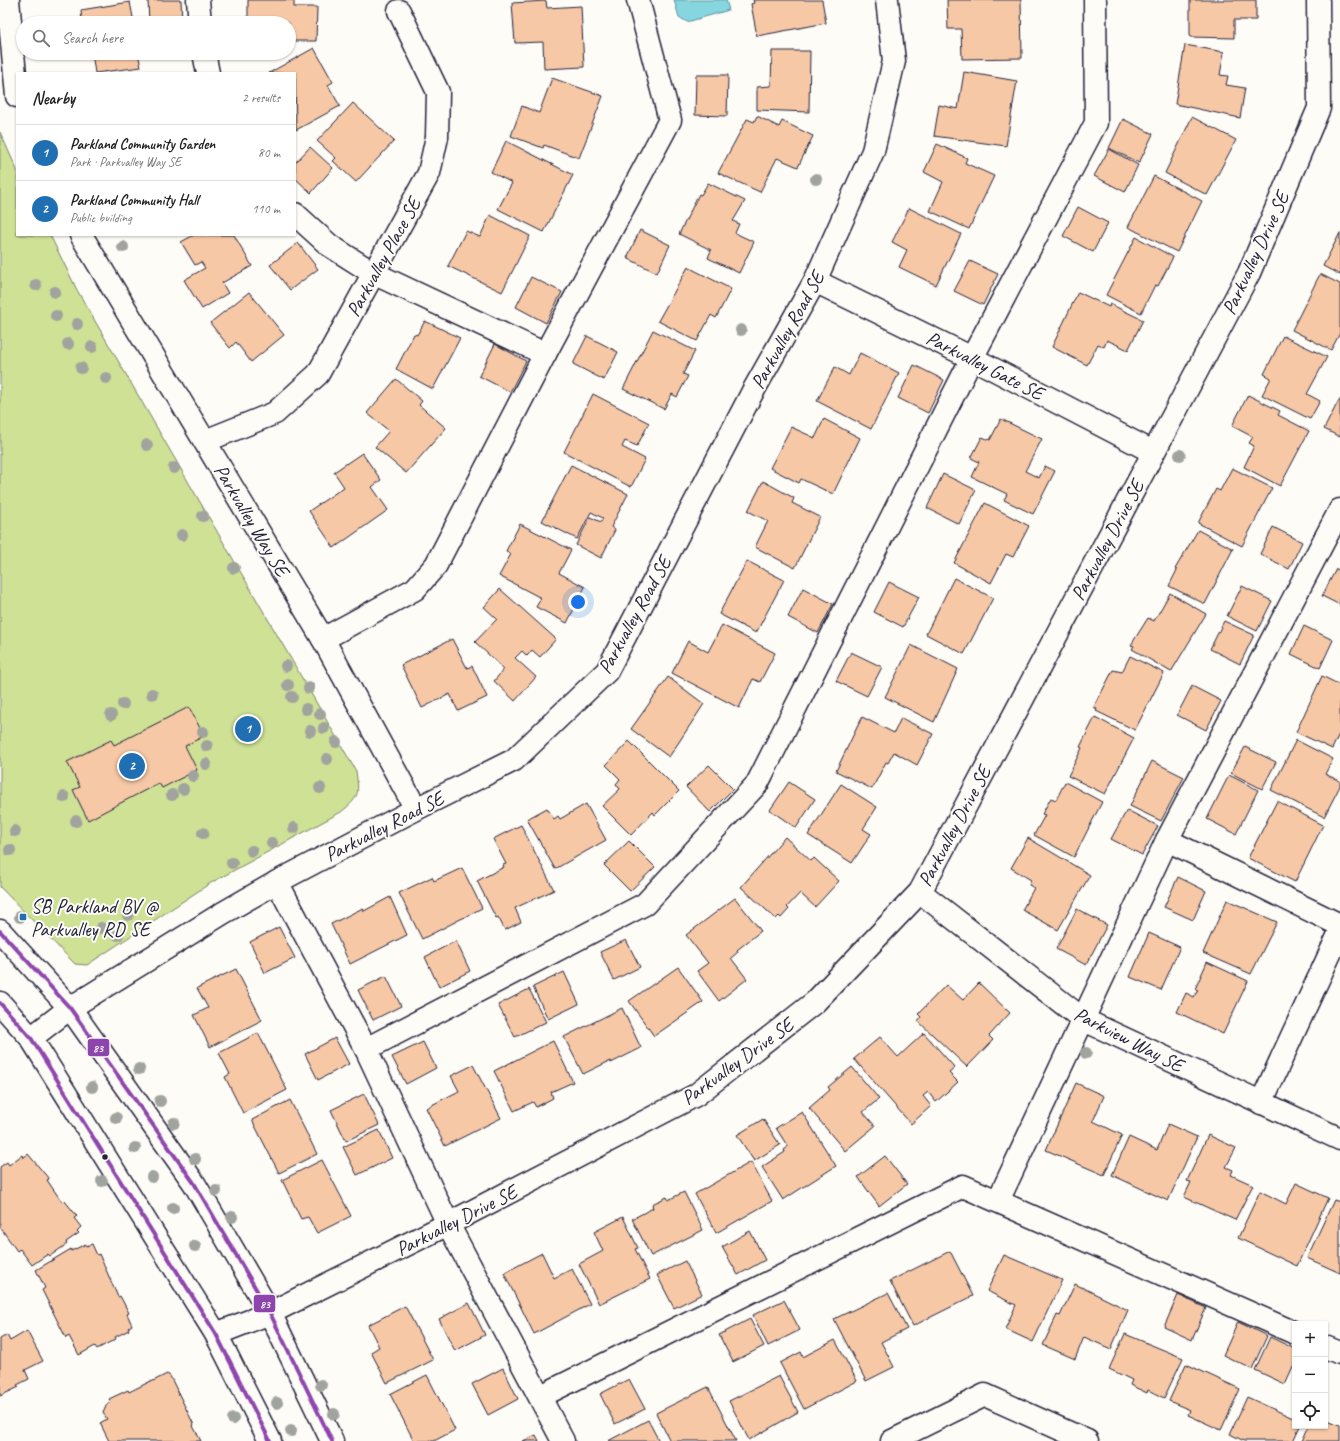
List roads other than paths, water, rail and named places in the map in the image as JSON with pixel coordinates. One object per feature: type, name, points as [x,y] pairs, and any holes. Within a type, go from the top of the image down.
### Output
[{"type":"street","points":[[8,0],[16,85]]},
{"type":"street","points":[[198,0],[199,16]]},
{"type":"street","points":[[323,639],[414,589],[436,565],[545,354],[670,120],[638,0]]},
{"type":"street","name":"Parkvalley Road SE","points":[[31,1038],[70,1008],[223,913],[277,882],[416,809],[514,760],[607,671],[752,393],[815,281],[873,151],[894,61],[887,0]]},
{"type":"street","points":[[366,1049],[646,904],[758,784],[972,358],[1096,123],[1095,0]]},
{"type":"street","name":"Parkvalley Drive SE","points":[[216,1334],[270,1313],[448,1224],[696,1095],[815,1002],[920,892],[1249,273],[1320,108],[1318,0]]},
{"type":"street","name":"Parkvalley Place SE","points":[[204,441],[275,413],[318,374],[429,173],[437,136],[438,92],[399,11]]},
{"type":"street","points":[[205,60],[208,72]]},
{"type":"street","points":[[296,215],[329,245],[373,273],[545,354]]},
{"type":"street","name":"Parkvalley Way SE","points":[[82,236],[323,639],[416,809]]},
{"type":"street","name":"Parkvalley Gate SE","points":[[815,281],[972,358],[1153,452]]},
{"type":"street","points":[[998,1201],[1167,840],[1340,510]]},
{"type":"street","points":[[1167,840],[1340,925]]},
{"type":"street","points":[[277,882],[366,1049],[448,1224],[563,1441]]},
{"type":"street","name":"Parkview Way SE","points":[[920,892],[1084,1020],[1340,1140]]},
{"type":"street","points":[[0,931],[70,1008],[194,1183],[270,1313],[332,1441]]},
{"type":"street","points":[[1261,1103],[1340,932]]},
{"type":"street","points":[[0,1003],[31,1038],[216,1334],[270,1441]]},
{"type":"street","points":[[540,1396],[963,1186],[1292,1332]]},
{"type":"street","points":[[1328,1347],[1340,1353]]},
{"type":"street","points":[[892,1441],[984,1395],[1087,1441]]},
{"type":"water","points":[[674,0],[726,0],[729,10],[687,22],[679,17]]},
{"type":"place","name":"Parkland Community Garden","points":[[248,729]]},
{"type":"place","name":"Parkland Community Hall","points":[[132,766]]},
{"type":"place","name":"SB Parkland BV @ Parkvalley RD SE","points":[[23,917]]}]
